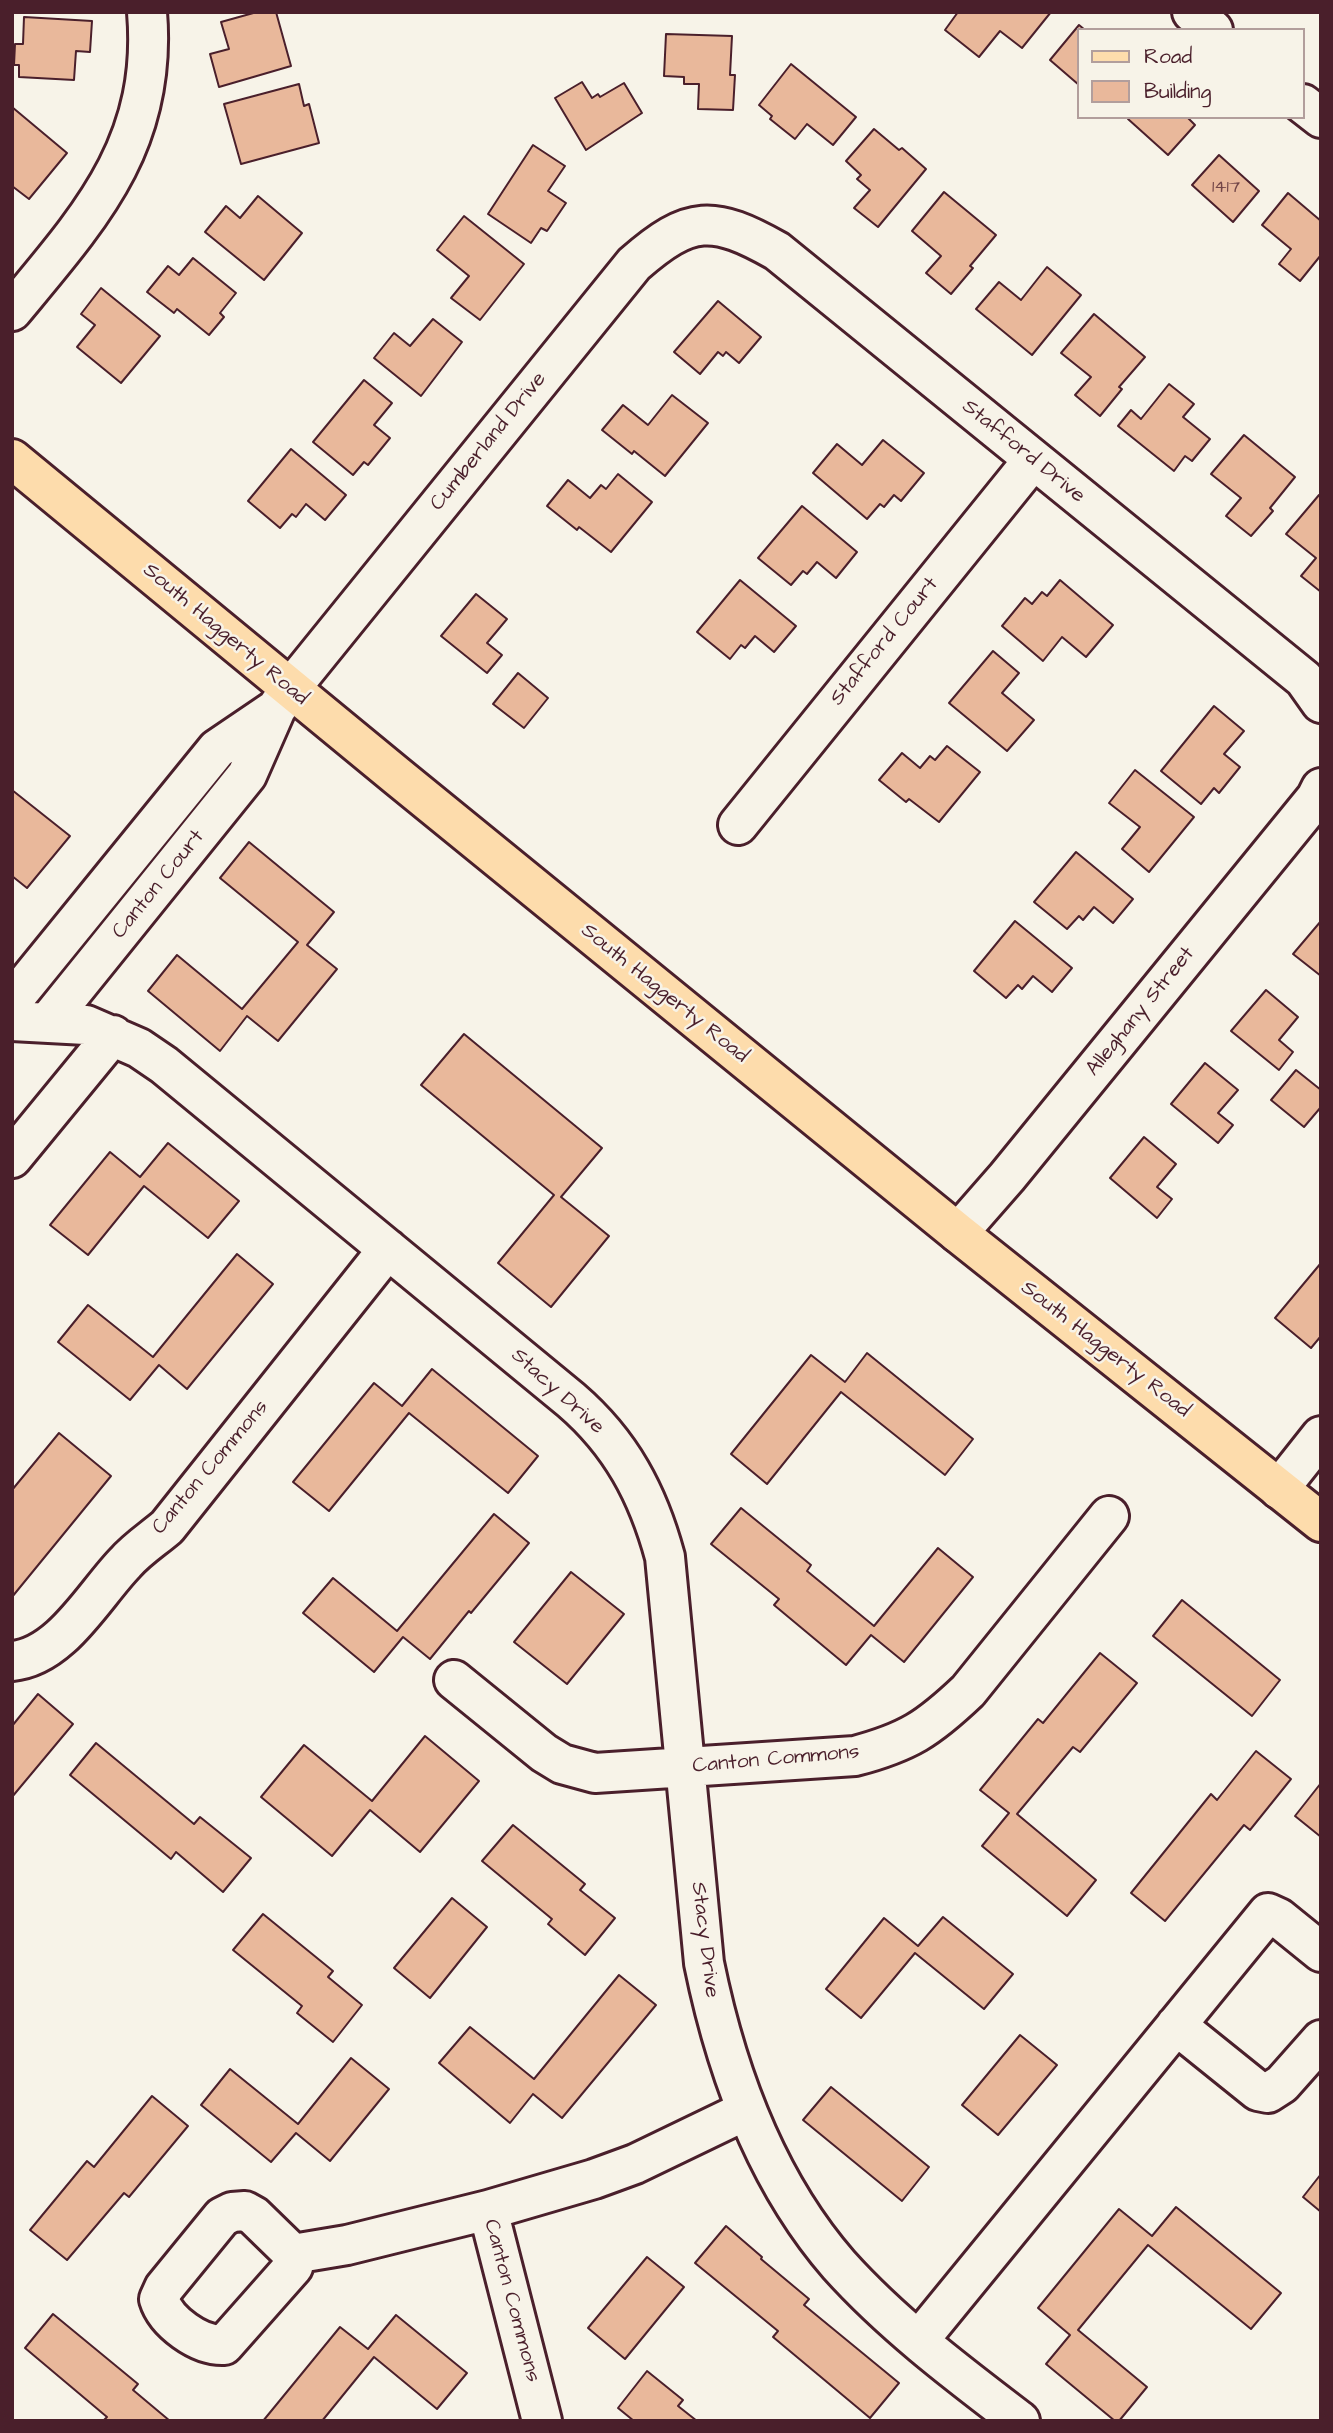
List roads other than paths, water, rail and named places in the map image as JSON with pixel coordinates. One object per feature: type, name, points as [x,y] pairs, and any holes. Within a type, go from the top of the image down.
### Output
[{"type":"main road","name":"South Haggerty Road","points":[[12,459],[283,699],[1321,1522]]},
{"type":"street","points":[[12,311],[83,225],[128,149],[141,108],[147,73],[147,12]]},
{"type":"street","points":[[1192,12],[1211,28]]},
{"type":"street","points":[[1305,106],[1321,118]]},
{"type":"street","name":"Stafford Drive","points":[[710,226],[727,227],[744,233],[776,251],[1304,679],[1321,703]]},
{"type":"street","name":"Cumberland Drive","points":[[283,699],[634,264],[660,241],[678,231],[710,226]]},
{"type":"street","name":"Stafford Court","points":[[738,825],[1033,460]]},
{"type":"street","name":"Canton Court","points":[[12,1001],[217,749],[283,699]]},
{"type":"street","name":"Canton Court","points":[[30,1022],[199,835],[247,775],[283,699]]},
{"type":"street","name":"Alleghany Street","points":[[958,1233],[1130,1026],[1321,788]]},
{"type":"street","points":[[168,809],[199,835]]},
{"type":"street","name":"Stacy Drive","points":[[30,1022],[86,1026],[113,1035],[139,1048],[280,1143],[388,1249],[576,1404],[614,1445],[632,1470],[646,1498],[666,1557],[704,1962],[726,2055],[747,2110],[780,2180],[811,2229],[838,2263],[871,2298],[919,2340],[1020,2421]]},
{"type":"street","points":[[12,1158],[113,1035]]},
{"type":"street","name":"Canton Commons","points":[[12,1661],[23,1660],[48,1648],[74,1623],[126,1561],[167,1527],[388,1249]]},
{"type":"street","points":[[1279,1489],[1321,1436]]},
{"type":"street","name":"Canton Commons","points":[[454,1680],[544,1753],[562,1763],[595,1773],[855,1756],[884,1748],[920,1733],[946,1713],[968,1692],[1109,1516]]},
{"type":"street","points":[[919,2340],[1268,1913],[1279,1918],[1321,1952]]},
{"type":"street","points":[[1177,2025],[1258,2091],[1268,2093],[1282,2084],[1321,2040]]},
{"type":"street","points":[[488,2210],[635,2164],[747,2110]]},
{"type":"street","name":"Canton Commons","points":[[293,2254],[348,2245],[488,2210],[542,2421]]}]
